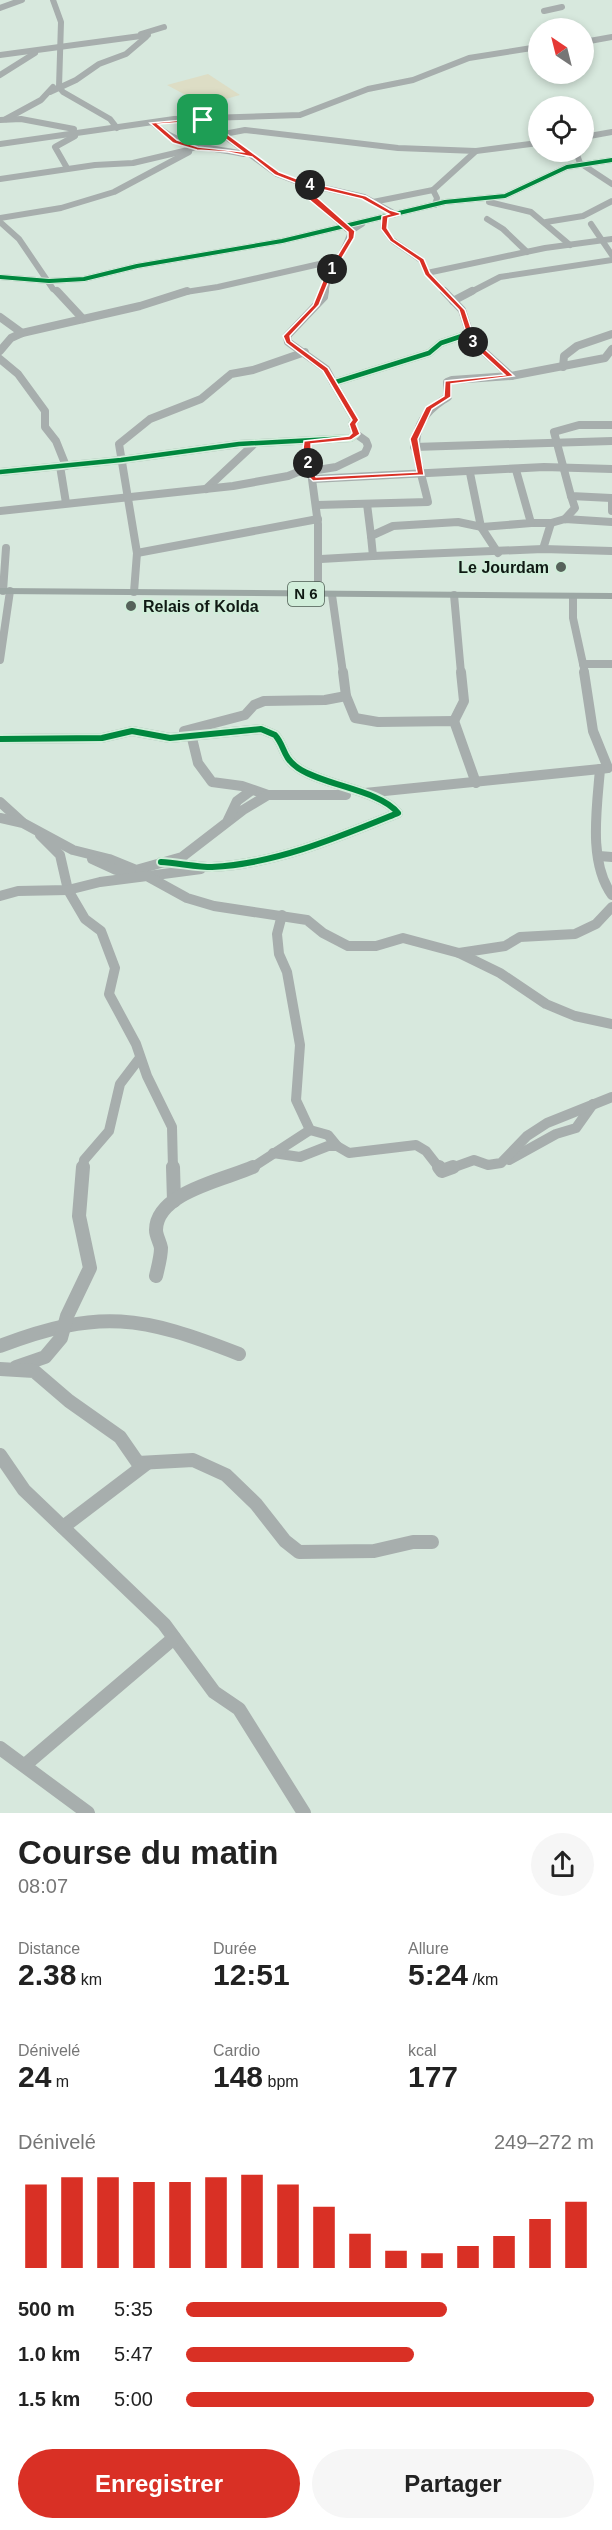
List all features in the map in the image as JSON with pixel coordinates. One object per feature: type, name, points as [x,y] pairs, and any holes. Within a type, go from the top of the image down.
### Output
[{"type":"main road","name":"N 6","points":[[4,591],[612,596]]},
{"type":"street","points":[[0,8],[22,0]]},
{"type":"street","points":[[0,127],[6,118],[15,112],[40,103],[58,83],[63,46],[62,14],[53,0]]},
{"type":"street","points":[[544,11],[562,7]]},
{"type":"street","points":[[0,56],[103,39],[116,39],[164,27]]},
{"type":"street","points":[[58,83],[76,80],[99,64],[126,54],[148,35],[96,44],[63,46]]},
{"type":"street","points":[[594,40],[612,37]]},
{"type":"street","points":[[0,144],[77,131],[153,123],[300,115],[368,89],[413,80],[469,58],[528,49]]},
{"type":"street","points":[[0,75],[41,51]]},
{"type":"street","points":[[58,83],[63,92],[110,119],[117,128]]},
{"type":"street","points":[[2,113],[15,112]]},
{"type":"street","points":[[4,120],[21,119],[77,131]]},
{"type":"street","points":[[203,120],[277,174],[298,182],[364,197],[388,212],[398,214]]},
{"type":"street","points":[[153,123],[175,141],[196,147],[228,150],[254,156]]},
{"type":"street","points":[[0,220],[61,208],[114,192],[224,134],[255,130],[398,148],[476,151],[528,144]]},
{"type":"street","points":[[56,147],[76,136],[77,131]]},
{"type":"street","points":[[594,135],[612,132]]},
{"type":"street","points":[[48,135],[53,139],[67,168]]},
{"type":"street","points":[[0,179],[67,168],[133,163],[196,147]]},
{"type":"street","points":[[373,202],[433,190],[446,181],[469,155],[476,151]]},
{"type":"street","points":[[0,277],[49,281],[84,279],[137,266],[282,242],[435,205],[505,196],[567,167],[612,160]]},
{"type":"street","points":[[580,162],[612,184]]},
{"type":"street","points":[[298,182],[303,191],[351,231]]},
{"type":"street","points":[[433,190],[437,198],[435,205]]},
{"type":"street","points":[[505,196],[513,206]]},
{"type":"street","points":[[483,200],[531,212],[546,222],[570,245]]},
{"type":"street","points":[[546,222],[583,216],[612,201]]},
{"type":"street","points":[[385,216],[383,228],[392,240],[421,260],[427,273],[462,310],[471,341],[511,376]]},
{"type":"street","points":[[583,216],[609,238],[612,255]]},
{"type":"street","points":[[487,219],[502,229],[527,252]]},
{"type":"street","points":[[0,220],[19,239],[53,289],[64,296],[83,319]]},
{"type":"street","points":[[351,231],[364,222]]},
{"type":"street","points":[[591,224],[601,228]]},
{"type":"street","points":[[0,511],[127,499],[311,473],[336,468],[365,453],[368,446],[366,441],[356,434],[352,424],[355,420],[326,369],[288,342],[287,336],[324,297],[324,288],[337,260],[351,238],[351,231]]},
{"type":"street","points":[[427,273],[609,238]]},
{"type":"street","points":[[0,351],[11,338],[22,333],[159,301],[182,292],[218,287],[337,260]]},
{"type":"street","points":[[453,300],[500,277],[612,260]]},
{"type":"street","points":[[0,317],[22,333]]},
{"type":"street","points":[[334,384],[429,353],[441,343],[468,334]]},
{"type":"street","points":[[563,367],[564,356],[577,346],[612,334]]},
{"type":"street","points":[[432,524],[414,447],[416,435],[429,408],[448,397],[447,382],[511,376],[563,367],[605,358],[612,349]]},
{"type":"street","points":[[134,592],[137,553],[119,444],[150,419],[201,399],[211,388],[237,371],[253,370],[305,352]]},
{"type":"street","points":[[605,358],[612,366]]},
{"type":"street","points":[[0,359],[18,375],[45,411],[45,427],[56,441],[63,466],[66,503]]},
{"type":"street","points":[[565,519],[575,508],[565,468],[555,443],[554,432],[563,427],[612,425]]},
{"type":"street","points":[[0,472],[253,445],[351,438],[356,434]]},
{"type":"street","points":[[414,447],[612,441]]},
{"type":"street","points":[[307,442],[317,505],[321,559],[318,594]]},
{"type":"street","points":[[206,489],[253,445]]},
{"type":"street","points":[[311,473],[470,473],[544,466],[612,469]]},
{"type":"street","points":[[516,470],[531,523]]},
{"type":"street","points":[[470,473],[482,527],[490,546],[498,553]]},
{"type":"street","points":[[571,496],[611,498],[612,511]]},
{"type":"street","points":[[317,505],[428,502]]},
{"type":"street","points":[[367,504],[373,556]]},
{"type":"street","points":[[137,553],[318,519]]},
{"type":"street","points":[[371,536],[393,526],[458,522],[482,527],[551,523],[565,519],[612,522]]},
{"type":"street","points":[[543,549],[551,523]]},
{"type":"street","points":[[0,660],[6,548]]},
{"type":"street","points":[[321,559],[498,553],[543,549],[612,551]]},
{"type":"street","points":[[332,595],[346,696],[355,718],[367,722],[454,721]]},
{"type":"street","points":[[454,595],[464,701],[454,721],[476,783]]},
{"type":"street","points":[[573,597],[573,618],[583,664],[593,731],[607,769],[596,816],[599,871],[604,889],[612,895]]},
{"type":"street","points":[[583,664],[612,664]]},
{"type":"street","points":[[170,738],[196,726],[245,714],[254,705],[264,701],[325,700],[346,696]]},
{"type":"street","points":[[0,739],[102,738],[132,731],[170,738],[191,734],[261,729],[273,733],[280,740],[285,757],[302,770],[338,788],[364,793],[393,806],[398,813],[337,838],[282,854],[210,867],[100,882],[68,890],[18,891],[0,896]]},
{"type":"street","points":[[191,734],[198,763],[212,782],[268,795],[364,793],[607,769]]},
{"type":"street","points":[[226,823],[237,801],[252,790]]},
{"type":"street","points":[[0,818],[23,823],[116,870],[135,870],[182,856],[268,795]]},
{"type":"street","points":[[3,808],[60,855],[68,890],[85,918],[100,931],[116,968],[109,994],[136,1044],[139,1059],[172,1127],[174,1200]]},
{"type":"street","points":[[599,856],[612,857]]},
{"type":"street","points":[[161,862],[190,863],[210,867]]},
{"type":"street","points":[[135,870],[187,898],[213,906],[307,920],[323,933],[348,946],[376,946],[403,938],[459,953],[500,974],[546,1004],[575,1016],[612,1024]]},
{"type":"street","points":[[459,953],[506,946],[520,937],[554,937],[575,934],[596,924],[612,907]]},
{"type":"street","points":[[282,915],[277,934],[279,954],[287,972],[300,1045],[296,1100],[310,1130]]},
{"type":"street","points":[[15,1368],[45,1357],[61,1338],[63,1327],[90,1268],[89,1254],[79,1216],[84,1160],[109,1131],[120,1084],[139,1059]]},
{"type":"street","points":[[503,1162],[525,1137],[551,1119],[569,1110],[612,1097]]},
{"type":"street","points":[[156,1276],[161,1250],[156,1229],[162,1213],[174,1200],[198,1186],[252,1168],[310,1130],[328,1135],[337,1146],[349,1153],[416,1145],[426,1151],[442,1171],[474,1160],[487,1166],[503,1162],[555,1134],[576,1128],[593,1104]]},
{"type":"street","points":[[273,1153],[300,1157],[328,1146],[337,1146]]},
{"type":"street","points":[[0,1346],[24,1336],[63,1327],[115,1320],[159,1325],[239,1354]]},
{"type":"street","points":[[0,1369],[15,1368],[34,1371],[69,1401],[120,1437],[138,1463],[193,1460],[226,1475],[256,1504],[285,1540],[299,1552],[374,1551],[413,1542],[432,1542]]},
{"type":"street","points":[[0,1455],[24,1490],[129,1588],[174,1638],[214,1692],[239,1709],[304,1813]]},
{"type":"street","points":[[63,1527],[146,1464]]},
{"type":"street","points":[[25,1765],[174,1638]]},
{"type":"street","points":[[0,1748],[88,1813]]},
{"type":"green space","points":[[208,74],[240,95],[204,105],[167,85]]},
{"type":"cycle path","points":[[0,277],[49,281],[84,279],[137,266],[282,241],[445,202],[505,196],[567,167],[612,160]]},
{"type":"cycle path","points":[[0,472],[121,460],[239,444],[351,438],[356,434],[352,424],[355,420],[334,384],[336,382],[429,353],[441,343],[468,334]]},
{"type":"cycle path","points":[[0,739],[102,738],[132,731],[170,738],[261,729],[275,735],[286,758],[303,771],[330,784],[386,802],[398,813],[337,838],[273,857],[210,867],[190,863],[161,862]]},
{"type":"place","name":"Le Jourdam","points":[[561,567]]},
{"type":"place","name":"Relais of Kolda","points":[[131,606]]},
{"type":"route","points":[[203,120],[174,119],[153,123],[175,141],[197,148],[228,150],[254,156],[277,174],[298,182],[364,197],[388,212],[398,214],[385,216],[383,228],[392,240],[421,260],[427,273],[438,287],[462,310],[471,341],[511,376],[447,382],[448,397],[429,408],[414,439],[422,474],[313,479],[308,468],[307,442],[327,438],[351,438],[356,434],[352,424],[355,420],[326,369],[288,342],[287,336],[290,330],[306,318],[316,305],[327,278],[347,247],[351,231],[303,191],[298,182],[288,178],[277,174],[251,153],[234,144],[215,126],[203,120]]}]
